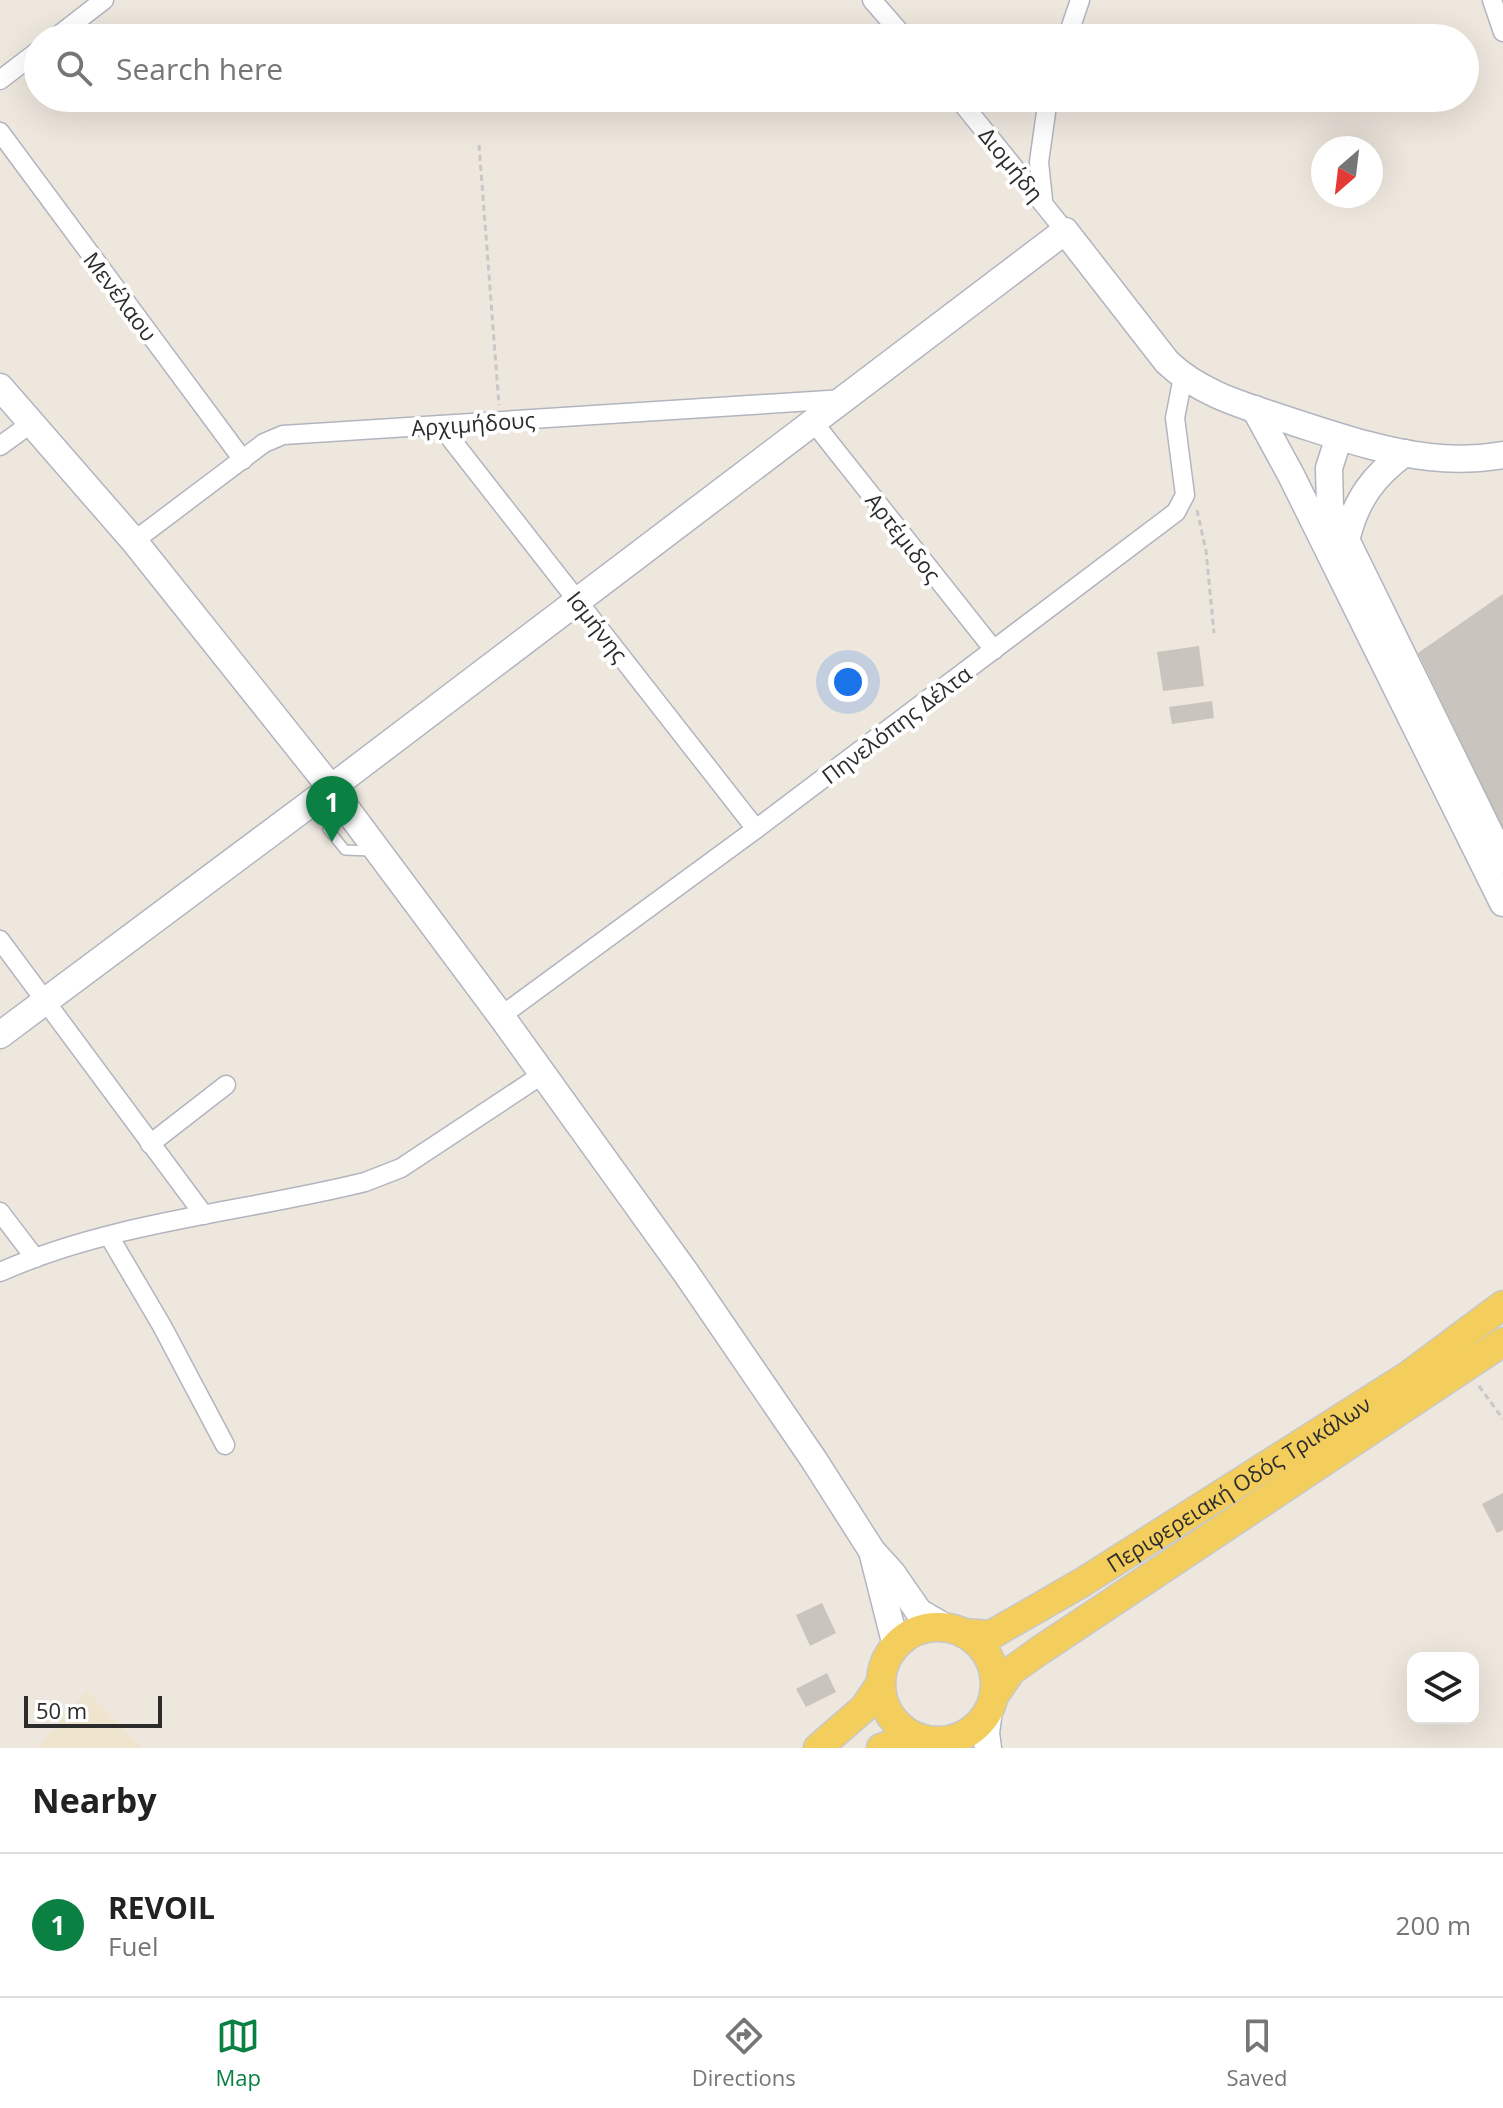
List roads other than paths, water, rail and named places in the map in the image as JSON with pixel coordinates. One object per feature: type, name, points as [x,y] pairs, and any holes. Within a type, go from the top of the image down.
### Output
[{"type":"main road","name":"Περιφερειακή Οδός Τρικάλων","points":[[954,1630],[991,1635],[1083,1582],[1409,1375],[1503,1305]]},
{"type":"main road","name":"Περιφερειακή Οδός Τρικάλων","points":[[991,1703],[1004,1679],[1020,1664],[1503,1342]]},
{"type":"main road","points":[[881,1748],[896,1743],[937,1743],[954,1739],[980,1723],[991,1703],[995,1679],[992,1664],[984,1651],[954,1630],[929,1627],[915,1632],[896,1646],[884,1665],[881,1683],[888,1711],[897,1723],[909,1733],[937,1743]]},
{"type":"main road","points":[[818,1748],[864,1708],[881,1683]]},
{"type":"street","points":[[73,24],[104,0]]},
{"type":"street","points":[[872,0],[893,24]]},
{"type":"street","points":[[1072,24],[1080,0]]},
{"type":"street","points":[[1492,0],[1503,30]]},
{"type":"street","points":[[0,80],[24,62]]},
{"type":"street","name":"Διομήδη","points":[[969,112],[1065,231]]},
{"type":"street","points":[[1044,203],[1039,162],[1046,112]]},
{"type":"street","name":"Μενέλαου","points":[[0,132],[243,460]]},
{"type":"street","points":[[0,1035],[335,793],[578,601],[1065,231],[1152,345],[1183,377],[1214,393],[1331,434],[1405,453],[1461,459],[1503,455]]},
{"type":"street","name":"Πηνελόπης Δέλτα","points":[[501,1016],[756,829],[1176,512],[1185,495],[1175,418],[1183,377]]},
{"type":"street","points":[[0,387],[134,541],[335,793],[686,1273],[872,1551],[892,1573],[919,1612],[954,1630]]},
{"type":"street","name":"Αρχιμήδους","points":[[134,541],[264,443],[283,435],[845,399]]},
{"type":"street","points":[[1255,409],[1503,903]]},
{"type":"street","points":[[0,446],[33,422]]},
{"type":"street","name":"Αρτέμιδος","points":[[814,423],[994,650]]},
{"type":"street","name":"Ισμήνης","points":[[440,425],[756,829]]},
{"type":"street","points":[[1302,499],[1308,472],[1331,434]]},
{"type":"street","points":[[1331,434],[1330,507],[1503,860]]},
{"type":"street","points":[[1347,537],[1355,510],[1369,485],[1405,453]]},
{"type":"street","points":[[0,940],[204,1215]]},
{"type":"street","points":[[0,1272],[109,1236],[365,1182],[401,1168],[543,1074]]},
{"type":"street","points":[[150,1144],[226,1085]]},
{"type":"street","points":[[0,1212],[35,1258]]},
{"type":"street","points":[[109,1236],[162,1326],[225,1445]]},
{"type":"street","points":[[872,1551],[896,1646]]},
{"type":"street","points":[[988,1748],[986,1733],[991,1703]]},
{"type":"place","name":"REVOIL","points":[[332,842]]}]
